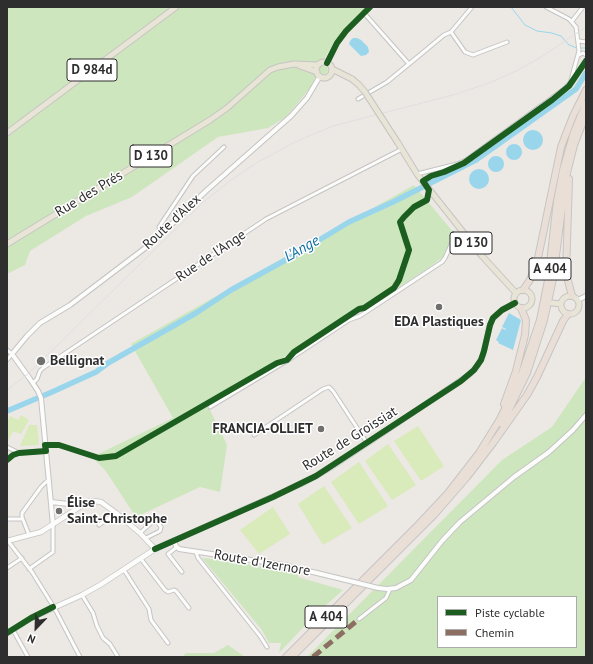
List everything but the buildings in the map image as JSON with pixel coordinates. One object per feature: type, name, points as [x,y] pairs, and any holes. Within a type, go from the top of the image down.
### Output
[{"type":"highway","points":[[523,290],[530,280],[538,258],[562,143],[572,116],[586,90]]},
{"type":"highway","name":"A 404","points":[[286,657],[435,507],[464,474],[494,430],[517,386],[528,360],[537,332],[548,280],[557,201],[563,170],[572,135],[586,103]]},
{"type":"highway","name":"A 404","points":[[292,657],[434,515],[452,495],[476,466],[493,440],[512,406],[527,373],[544,320],[552,286],[563,193],[571,155],[586,114]]},
{"type":"highway","points":[[571,155],[568,189],[566,278],[572,296]]},
{"type":"highway","points":[[494,430],[513,380],[522,351],[526,324],[521,308]]},
{"type":"highway","points":[[476,466],[527,395],[563,321],[568,314]]},
{"type":"main road","name":"D 984d","points":[[7,133],[176,7]]},
{"type":"main road","points":[[327,63],[336,43],[370,7]]},
{"type":"main road","name":"Rue des Prés","points":[[7,244],[210,120],[227,108],[270,70],[289,64],[300,63],[318,65]]},
{"type":"main road","points":[[327,63],[330,65],[331,72],[326,77],[320,76],[317,72],[318,65],[327,63]]},
{"type":"main road","name":"Rue des Prés","points":[[289,64],[309,68],[317,72]]},
{"type":"main road","name":"D 130","points":[[331,72],[350,78],[365,92],[423,182],[482,256],[516,293]]},
{"type":"main road","points":[[523,290],[530,292],[532,300],[528,306],[521,308],[515,303],[514,298],[516,293],[523,290]]},
{"type":"main road","points":[[567,296],[572,296],[578,300],[579,306],[577,311],[572,314],[568,314],[563,311],[561,304],[564,298],[567,296]]},
{"type":"main road","points":[[532,300],[541,301]]},
{"type":"main road","name":"Route de Groissiat","points":[[7,633],[53,607],[82,595],[124,570],[155,549],[303,483],[330,468],[470,374],[478,365],[483,356],[493,318],[502,310],[515,303]]},
{"type":"main road","points":[[552,303],[561,304]]},
{"type":"main road","points":[[8,541],[41,532],[87,502],[98,501],[146,538],[155,549]]},
{"type":"street","points":[[358,99],[387,82],[444,35],[451,32],[472,7]]},
{"type":"street","points":[[546,7],[572,21],[576,27],[579,41],[579,53],[573,77],[569,85]]},
{"type":"street","points":[[572,21],[583,7]]},
{"type":"street","points":[[364,13],[409,64]]},
{"type":"street","points":[[451,32],[465,52],[473,55],[507,42]]},
{"type":"street","points":[[579,41],[586,42]]},
{"type":"street","points":[[579,53],[586,55]]},
{"type":"street","points":[[417,174],[457,164],[466,160],[569,85],[574,80],[586,60]]},
{"type":"street","name":"Route d'Alex","points":[[12,354],[40,323],[80,297],[153,242],[207,190],[291,116],[307,98],[320,76]]},
{"type":"street","points":[[161,234],[159,227],[193,176],[224,147]]},
{"type":"street","name":"Rue de l'Ange","points":[[33,383],[38,379],[40,371],[44,368],[266,219],[402,149]]},
{"type":"street","points":[[210,407],[290,359],[349,320],[360,316],[442,262],[446,258],[453,240],[462,231]]},
{"type":"street","points":[[578,300],[586,296]]},
{"type":"street","points":[[7,350],[12,354],[33,383],[40,395],[41,402],[53,525],[54,552],[30,569]]},
{"type":"street","points":[[7,360],[12,354]]},
{"type":"street","points":[[254,435],[323,388],[329,387],[334,391],[367,443]]},
{"type":"street","points":[[359,619],[386,598],[390,589],[411,580],[442,541],[460,522],[514,477],[549,452],[586,416]]},
{"type":"street","points":[[7,446],[19,453]]},
{"type":"street","points":[[7,460],[12,455],[19,453],[46,451]]},
{"type":"street","points":[[30,536],[21,515],[41,487],[49,481]]},
{"type":"street","points":[[51,502],[77,505],[78,507]]},
{"type":"street","points":[[99,525],[116,514]]},
{"type":"street","points":[[7,519],[22,519]]},
{"type":"street","points":[[140,533],[151,523],[156,521],[158,522],[161,527],[160,531],[146,538]]},
{"type":"street","points":[[8,541],[30,569],[53,607],[80,657]]},
{"type":"street","points":[[174,541],[177,547],[168,554],[182,572]]},
{"type":"street","name":"Route d'Izernore","points":[[177,547],[196,552],[284,565],[378,588],[390,589]]},
{"type":"street","points":[[196,552],[198,558],[260,636],[267,647]]},
{"type":"street","points":[[7,568],[22,558]]},
{"type":"street","points":[[141,559],[165,590],[168,592],[174,590],[176,591],[189,608]]},
{"type":"street","points":[[124,570],[149,609],[151,620],[168,643]]},
{"type":"street","points":[[82,595],[93,613],[103,638],[110,644],[118,657]]},
{"type":"street","points":[[13,630],[28,657]]},
{"type":"green space","points":[[7,7],[367,7],[335,40],[321,65],[327,67],[327,73],[323,75],[318,72],[311,87],[286,117],[268,128],[218,137],[132,197],[86,216],[30,251],[25,265],[7,274]]},
{"type":"green space","points":[[414,185],[454,233],[443,257],[363,310],[356,310],[208,406],[227,445],[220,492],[200,487],[136,517],[105,470],[92,457],[173,418],[131,344]]},
{"type":"green space","points":[[586,377],[586,657],[307,657],[502,460],[552,427]]},
{"type":"green space","points":[[21,415],[29,420],[21,434],[13,431],[7,443],[7,423],[10,416],[18,420]]},
{"type":"green space","points":[[29,425],[37,425],[39,445],[20,446]]},
{"type":"green space","points":[[418,426],[444,466],[421,481],[394,441]]},
{"type":"green space","points":[[388,444],[416,485],[392,500],[365,461]]},
{"type":"green space","points":[[359,462],[388,506],[359,524],[331,482]]},
{"type":"green space","points":[[324,486],[352,528],[323,545],[298,504]]},
{"type":"green space","points":[[273,507],[290,534],[259,554],[240,530]]},
{"type":"green space","points":[[202,558],[232,561],[299,574],[298,577],[343,590],[315,615],[279,653],[281,643],[269,643],[262,630]]},
{"type":"green space","points":[[228,645],[245,657],[182,657],[186,653],[214,653]]},
{"type":"water","points":[[353,38],[361,40],[368,47],[369,52],[366,55],[361,56],[349,44]]},
{"type":"water","points":[[533,130],[540,133],[543,140],[540,147],[533,150],[526,147],[523,140],[526,133]]},
{"type":"water","points":[[511,144],[517,144],[522,149],[520,158],[517,160],[511,160],[506,155],[506,149]]},
{"type":"water","points":[[493,156],[499,156],[504,161],[502,170],[499,172],[493,172],[488,167],[488,161]]},
{"type":"water","points":[[479,169],[486,172],[489,179],[486,186],[479,189],[472,186],[469,179],[472,172]]},
{"type":"water","points":[[509,313],[521,320],[513,350],[498,343],[499,342],[496,340],[502,328],[505,330],[506,329],[502,327]]},
{"type":"waterway","points":[[511,7],[525,25],[537,31],[561,36],[569,45],[577,48]]},
{"type":"waterway","points":[[580,48],[586,48]]},
{"type":"waterway","name":"L'Ange","points":[[7,411],[96,372],[108,363],[196,313],[231,290],[291,257],[349,222],[393,202],[476,160],[576,89],[586,73]]},
{"type":"railway","points":[[7,390],[28,374],[200,205],[231,180],[258,162],[297,141],[333,126],[453,95],[489,83],[538,59],[586,27]]},
{"type":"marked path","points":[[313,657],[359,619]]},
{"type":"cycle path","points":[[327,63],[337,43],[346,31],[370,7]]},
{"type":"cycle path","points":[[7,460],[13,455],[19,453],[46,451],[45,445],[59,445],[99,458],[116,456],[277,363],[287,360],[294,352],[394,288],[399,280],[409,250],[400,222],[414,207],[427,200],[429,190],[423,181],[431,176],[464,163],[552,100],[569,86],[586,61]]},
{"type":"cycle path","points":[[155,549],[273,497],[316,476],[461,381],[474,370],[481,360],[493,318],[502,310],[515,303]]},
{"type":"cycle path","points":[[7,633],[31,618],[53,607]]},
{"type":"place","name":"EDA Plastiques","points":[[439,307]]},
{"type":"place","name":"Bellignat","points":[[41,361]]},
{"type":"place","name":"FRANCIA-OLLIET","points":[[321,429]]},
{"type":"place","name":"Élise Saint-Christophe","points":[[59,511]]}]
